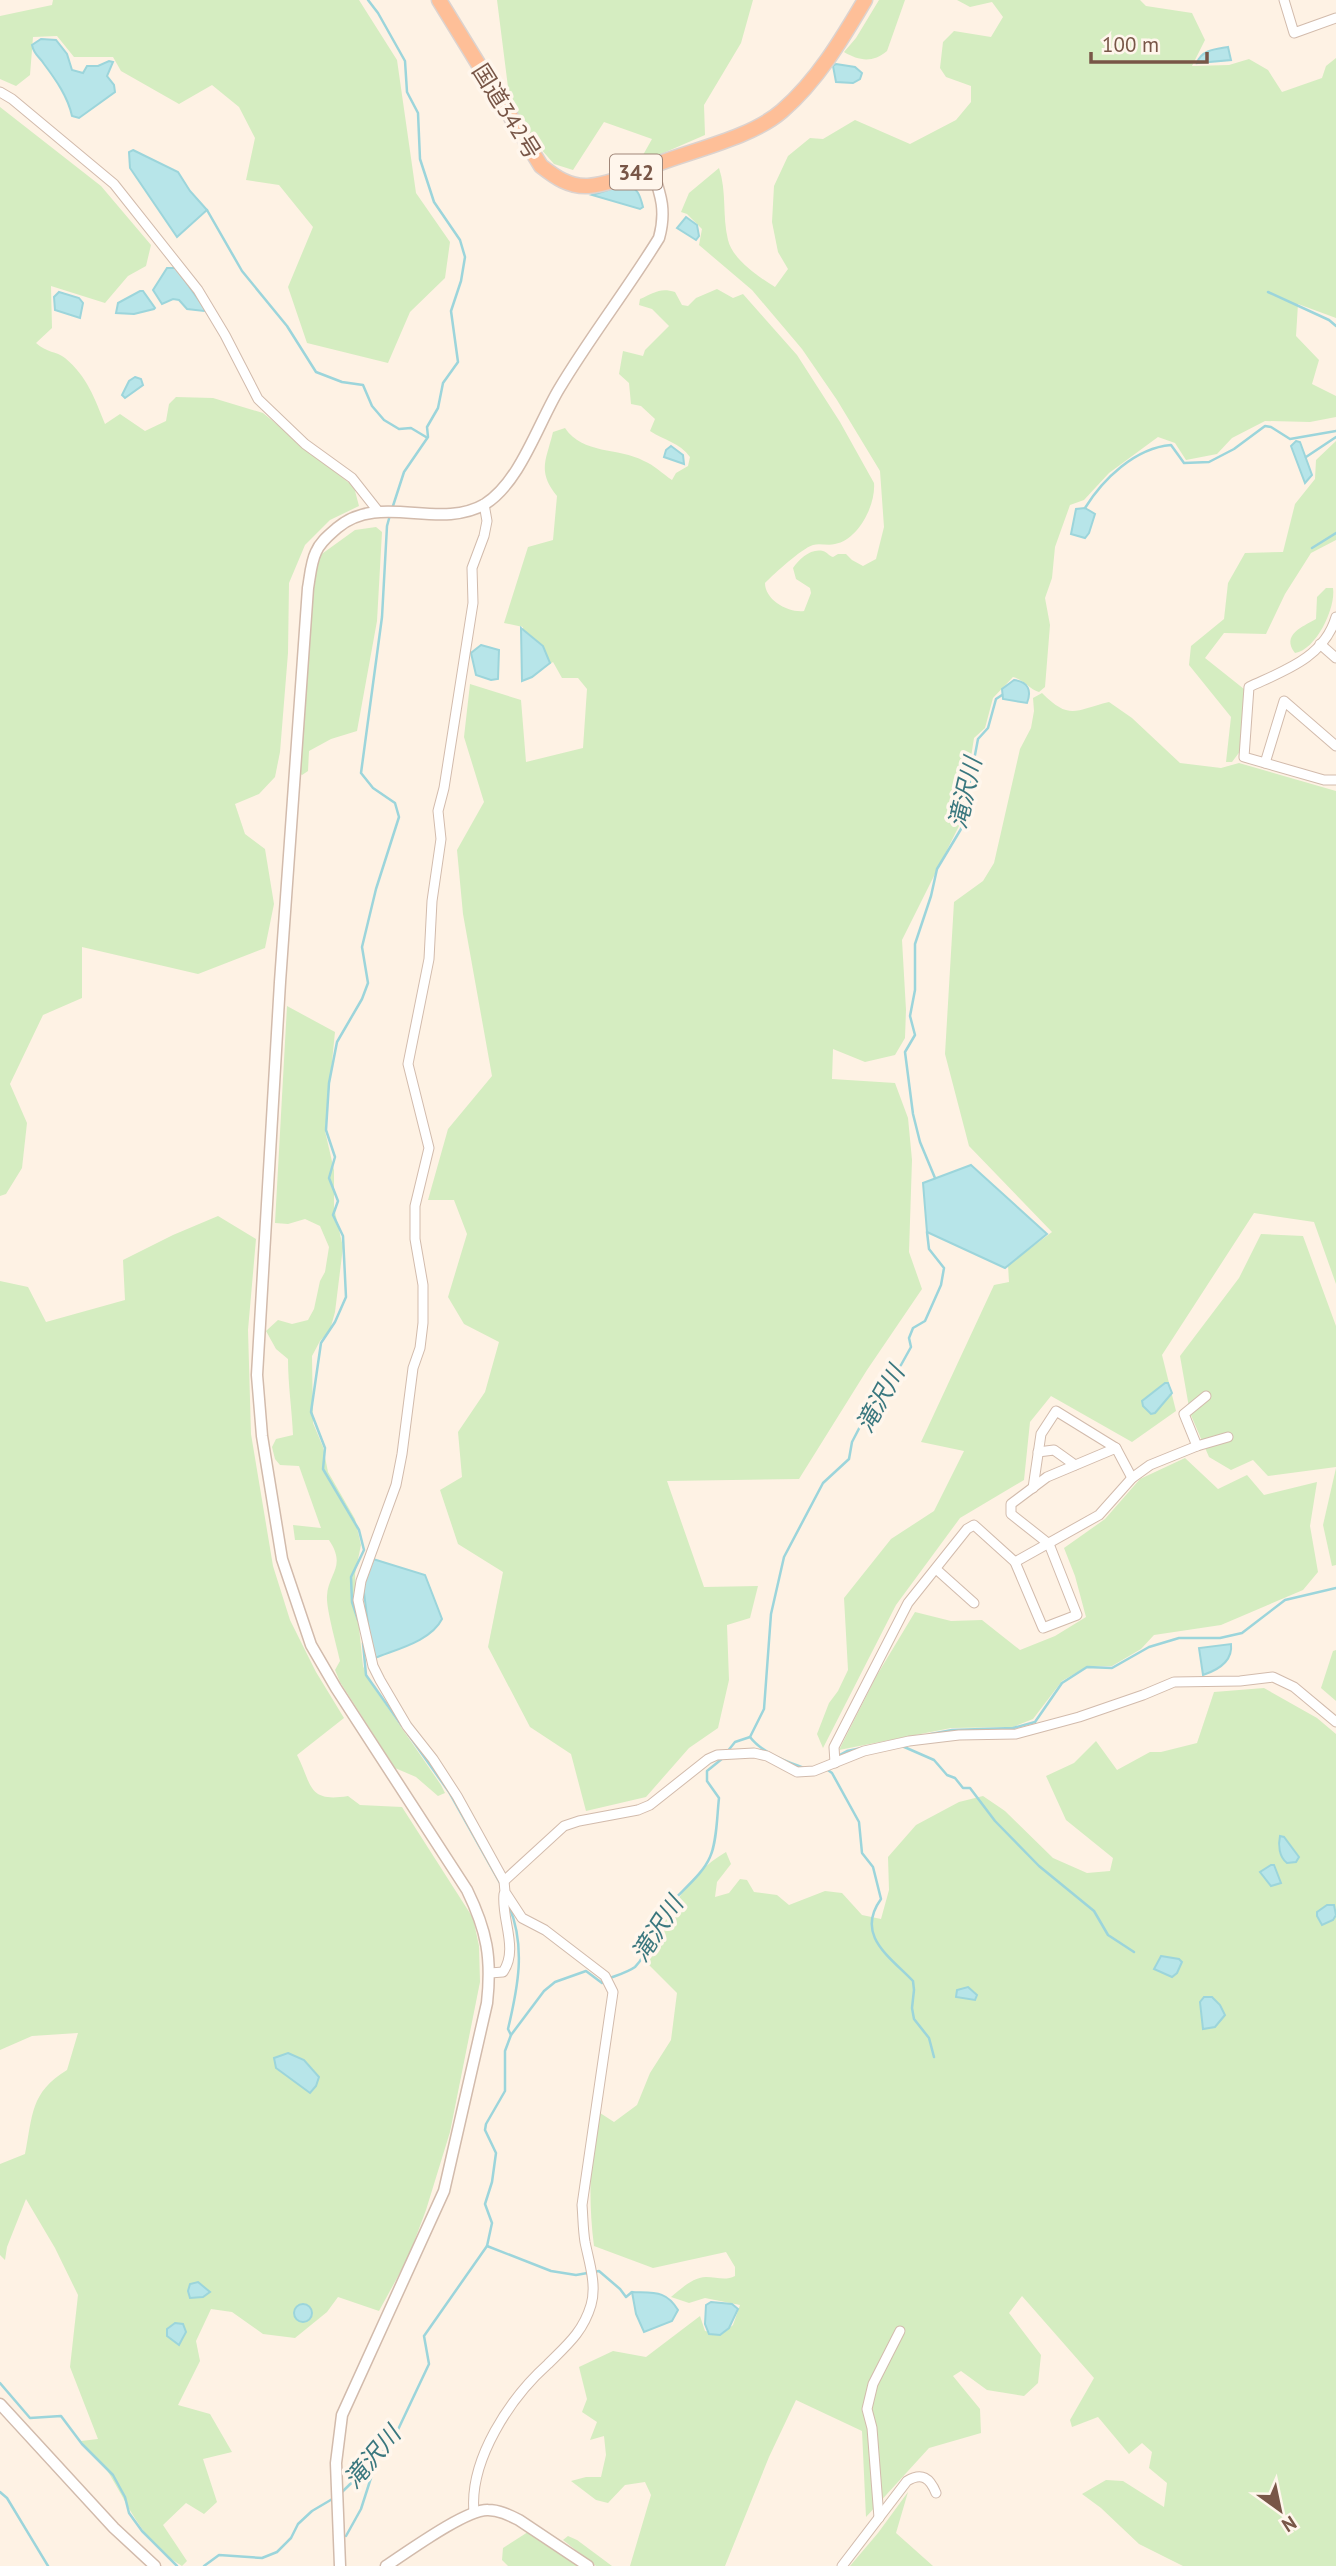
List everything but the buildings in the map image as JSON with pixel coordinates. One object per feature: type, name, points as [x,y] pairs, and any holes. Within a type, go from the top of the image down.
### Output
[{"type":"highway","name":"国道342号","points":[[439,0],[541,166],[558,179],[589,186],[615,180],[741,133],[779,114],[825,62],[865,0]]},
{"type":"street","points":[[1284,0],[1294,33],[1336,18]]},
{"type":"street","points":[[0,92],[114,184],[198,290],[258,399],[305,444],[352,478],[378,511]]},
{"type":"street","points":[[340,2566],[336,2463],[342,2415],[444,2191],[487,2003],[490,1973],[488,1946],[481,1918],[467,1891],[335,1688],[311,1645],[282,1559],[262,1436],[257,1375],[307,588],[315,552],[326,537],[357,515],[378,511],[449,515],[467,512],[484,504],[508,484],[559,389],[659,238],[663,208],[650,166]]},
{"type":"street","points":[[484,504],[484,537],[472,568],[473,603],[444,788],[438,811],[442,839],[432,901],[429,958],[408,1064],[429,1149],[415,1206],[415,1239],[423,1285],[423,1323],[420,1348],[413,1368],[396,1485],[361,1581],[358,1600],[373,1667],[407,1726],[457,1796],[504,1881],[503,1897],[510,1954],[508,1965],[503,1972],[490,1973]]},
{"type":"street","points":[[1336,617],[1334,625],[1307,659],[1249,687],[1244,757],[1324,780],[1336,780]]},
{"type":"street","points":[[1320,644],[1336,658]]},
{"type":"street","points":[[1265,763],[1284,701],[1336,746]]},
{"type":"street","points":[[1197,1446],[1184,1414],[1206,1396]]},
{"type":"street","points":[[1033,1488],[1041,1434],[1056,1411],[1116,1448],[1132,1478]]},
{"type":"street","points":[[1015,1562],[1099,1515],[1132,1478],[1150,1465],[1228,1437]]},
{"type":"street","points":[[835,1763],[834,1747],[908,1603],[967,1529],[974,1525],[1015,1562],[1043,1628],[1077,1615],[1049,1544],[1011,1514],[1011,1504],[1047,1477],[1116,1448]]},
{"type":"street","points":[[1038,1452],[1054,1450],[1075,1465]]},
{"type":"street","points":[[936,1569],[974,1603]]},
{"type":"street","points":[[504,1881],[564,1826],[650,1805],[708,1759],[717,1755],[754,1753],[766,1756],[797,1772],[814,1772],[864,1751],[908,1741],[959,1735],[1016,1734],[1079,1717],[1174,1682],[1240,1681],[1273,1676],[1294,1687],[1336,1722]]},
{"type":"street","points":[[474,2512],[478,2470],[505,2414],[547,2364],[578,2335],[592,2304],[594,2293],[584,2239],[582,2205],[613,1992],[605,1976],[545,1930],[522,1918],[505,1892]]},
{"type":"street","points":[[879,2518],[872,2428],[867,2409],[873,2384],[900,2331]]},
{"type":"street","points":[[0,2404],[114,2528],[155,2566]]},
{"type":"street","points":[[842,2566],[907,2481],[915,2476],[922,2476],[931,2481],[936,2493]]},
{"type":"street","points":[[386,2566],[448,2526],[485,2509],[509,2515],[589,2566]]},
{"type":"green space","points":[[53,0],[359,0],[397,60],[416,193],[450,242],[445,278],[410,312],[388,363],[307,343],[288,287],[313,227],[279,185],[246,180],[255,138],[239,107],[212,85],[179,104],[121,71],[113,57],[74,57],[57,36],[33,37],[30,75],[16,86],[0,79],[0,16],[52,5]]},
{"type":"green space","points":[[497,0],[753,0],[741,43],[704,105],[705,135],[638,164],[652,139],[604,122],[573,170],[554,164],[527,133],[509,95]]},
{"type":"green space","points":[[879,0],[905,0],[887,51],[871,59],[844,52],[856,38]]},
{"type":"green space","points":[[957,0],[1140,0],[1146,6],[1192,13],[1205,40],[1192,66],[1229,65],[1249,59],[1268,70],[1282,92],[1322,78],[1326,66],[1336,58],[1336,318],[1298,304],[1296,336],[1319,360],[1312,384],[1336,396],[1336,417],[1310,422],[1265,421],[1232,438],[1217,454],[1186,460],[1175,443],[1158,437],[1109,473],[1084,500],[1070,505],[1055,547],[1052,578],[1045,598],[1050,625],[1045,687],[1039,692],[1013,677],[993,698],[985,728],[974,738],[961,822],[902,940],[905,1038],[895,1055],[865,1062],[833,1049],[832,1079],[895,1083],[908,1118],[912,1160],[909,1252],[922,1289],[867,1370],[799,1479],[667,1481],[704,1587],[758,1586],[750,1618],[727,1625],[729,1680],[718,1728],[689,1748],[646,1797],[586,1811],[571,1754],[530,1727],[488,1647],[503,1572],[458,1544],[440,1490],[462,1477],[458,1432],[485,1392],[499,1342],[464,1324],[448,1297],[467,1234],[454,1200],[428,1200],[448,1129],[492,1076],[463,914],[457,850],[484,802],[464,737],[470,684],[521,700],[526,762],[583,748],[587,689],[578,678],[562,678],[553,662],[532,676],[521,675],[523,627],[504,623],[528,547],[553,540],[557,496],[547,480],[545,466],[553,432],[565,428],[581,443],[634,457],[672,480],[676,473],[688,466],[690,457],[686,452],[650,431],[655,419],[641,406],[631,404],[629,383],[619,374],[623,351],[643,356],[645,350],[669,326],[652,309],[639,305],[640,299],[657,291],[675,292],[682,305],[688,306],[696,298],[717,289],[733,298],[743,294],[797,355],[840,422],[874,483],[869,511],[858,529],[843,541],[832,545],[813,545],[795,556],[765,583],[773,600],[785,608],[804,611],[811,593],[810,588],[796,579],[793,568],[802,558],[814,551],[823,551],[833,557],[846,554],[863,566],[876,559],[884,527],[880,471],[802,349],[752,290],[699,245],[702,229],[687,214],[681,212],[689,193],[719,168],[726,231],[731,247],[747,267],[775,287],[788,269],[778,252],[772,222],[774,186],[788,156],[810,138],[823,139],[855,120],[910,144],[956,120],[971,102],[971,86],[946,77],[940,68],[943,42],[954,31],[991,37],[1003,17],[992,2],[970,7]]},
{"type":"green space","points":[[0,107],[101,186],[151,245],[146,266],[128,276],[105,303],[51,286],[52,328],[36,343],[65,358],[79,372],[90,388],[105,424],[120,414],[145,431],[166,421],[169,404],[176,397],[213,398],[263,413],[354,487],[359,506],[330,520],[305,545],[289,583],[288,653],[280,752],[275,777],[259,794],[235,804],[245,834],[265,849],[274,904],[265,948],[198,974],[82,947],[82,998],[43,1015],[10,1084],[27,1123],[22,1168],[6,1194],[0,1196]]},
{"type":"green space","points":[[1336,441],[1336,540],[1311,553],[1285,594],[1266,634],[1224,633],[1205,658],[1244,689],[1241,750],[1232,762],[1226,762],[1231,717],[1189,665],[1191,646],[1224,619],[1228,583],[1245,553],[1283,552],[1295,504],[1315,479],[1316,460]]},
{"type":"green space","points":[[376,527],[382,532],[377,621],[357,731],[331,739],[309,751],[308,771],[302,775],[297,771],[311,587],[319,556],[355,530]]},
{"type":"green space","points":[[1326,588],[1333,588],[1328,617],[1310,644],[1295,653],[1291,647],[1292,636],[1316,619],[1317,597]]},
{"type":"green space","points":[[1042,693],[1059,707],[1073,711],[1109,702],[1132,718],[1180,763],[1221,768],[1239,763],[1336,791],[1336,1284],[1314,1222],[1254,1213],[1162,1355],[1176,1411],[1132,1442],[1051,1396],[1030,1422],[1024,1480],[960,1518],[896,1605],[823,1748],[817,1734],[829,1703],[848,1670],[844,1598],[891,1539],[934,1511],[964,1451],[921,1442],[994,1285],[1009,1282],[1008,1265],[1052,1232],[969,1146],[945,1054],[954,902],[983,881],[994,863],[1020,749],[1031,728],[1033,698]]},
{"type":"green space","points":[[287,1006],[335,1032],[325,1131],[334,1170],[334,1208],[343,1247],[335,1312],[330,1330],[312,1356],[313,1423],[323,1447],[328,1472],[355,1519],[361,1545],[355,1574],[363,1666],[370,1682],[441,1785],[445,1793],[438,1796],[416,1777],[395,1768],[340,1682],[335,1670],[340,1661],[327,1602],[328,1588],[337,1564],[334,1549],[329,1540],[295,1540],[293,1525],[321,1528],[299,1466],[280,1465],[275,1459],[272,1447],[276,1439],[293,1435],[288,1359],[276,1349],[266,1331],[278,1320],[292,1324],[308,1320],[325,1272],[329,1247],[320,1226],[305,1219],[288,1224],[275,1223]]},
{"type":"green space","points":[[218,1216],[256,1239],[248,1330],[251,1434],[273,1566],[290,1620],[316,1672],[344,1718],[297,1755],[309,1783],[318,1794],[325,1797],[348,1796],[360,1805],[402,1807],[473,1918],[479,1946],[480,1982],[450,2132],[408,2258],[379,2311],[338,2297],[327,2312],[295,2338],[263,2334],[232,2312],[211,2309],[196,2341],[200,2361],[178,2405],[210,2414],[232,2452],[203,2459],[217,2502],[204,2514],[186,2503],[163,2525],[187,2561],[182,2566],[157,2547],[148,2536],[107,2471],[81,2441],[98,2439],[70,2367],[78,2295],[55,2248],[26,2199],[7,2247],[5,2260],[0,2255],[0,2164],[25,2154],[35,2106],[46,2087],[67,2070],[78,2033],[32,2036],[0,2050],[0,1281],[28,1287],[46,1322],[125,1300],[123,1260]]},
{"type":"green space","points":[[1261,1234],[1303,1236],[1336,1326],[1336,1467],[1268,1476],[1253,1460],[1231,1470],[1209,1457],[1190,1413],[1180,1356],[1239,1278]]},
{"type":"green space","points":[[1185,1458],[1218,1489],[1247,1475],[1264,1495],[1317,1482],[1310,1526],[1318,1572],[1303,1590],[1221,1625],[1154,1635],[1141,1649],[1112,1666],[1088,1666],[1062,1681],[1033,1719],[1013,1727],[951,1728],[839,1750],[877,1675],[915,1612],[951,1621],[982,1620],[1020,1650],[1055,1636],[1086,1617],[1064,1548],[1105,1519],[1140,1479]]},
{"type":"green space","points":[[1336,1468],[1336,1565],[1332,1566],[1323,1525]]},
{"type":"green space","points":[[1336,1650],[1336,1701],[1321,1688],[1333,1651]]},
{"type":"green space","points":[[1264,1688],[1317,1718],[1336,1734],[1336,2566],[1183,2566],[1139,2544],[1082,2494],[1106,2480],[1123,2481],[1164,2507],[1167,2483],[1149,2468],[1152,2452],[1142,2443],[1129,2454],[1098,2417],[1072,2427],[1070,2420],[1094,2378],[1022,2296],[1009,2313],[1041,2355],[1038,2383],[1024,2396],[987,2390],[961,2371],[953,2376],[980,2409],[981,2433],[929,2448],[866,2517],[862,2431],[796,2400],[769,2457],[725,2566],[630,2566],[651,2495],[645,2482],[625,2485],[608,2503],[596,2500],[571,2481],[601,2477],[606,2455],[604,2436],[590,2440],[597,2422],[582,2412],[587,2399],[579,2367],[613,2351],[646,2357],[700,2316],[705,2331],[722,2334],[733,2325],[740,2305],[705,2298],[689,2303],[671,2297],[696,2279],[735,2276],[735,2267],[726,2252],[653,2268],[594,2246],[591,2179],[597,2111],[614,2122],[637,2105],[650,2073],[671,2040],[677,1993],[644,1960],[659,1930],[688,1886],[712,1861],[726,1852],[731,1864],[717,1882],[715,1897],[729,1893],[740,1879],[747,1880],[754,1892],[777,1895],[789,1905],[825,1891],[842,1893],[862,1915],[881,1919],[889,1890],[888,1857],[916,1825],[959,1802],[983,1796],[1005,1811],[1053,1858],[1087,1873],[1110,1871],[1113,1858],[1066,1820],[1046,1776],[1074,1763],[1096,1741],[1117,1770],[1150,1752],[1197,1743],[1214,1692]]},
{"type":"green space","points":[[908,2492],[896,2533],[933,2566],[850,2566],[878,2533]]},
{"type":"green space","points":[[531,2530],[581,2566],[508,2566],[502,2560],[503,2548]]},
{"type":"green space","points":[[568,2536],[612,2566],[596,2566],[563,2540]]},
{"type":"water","points":[[41,39],[56,40],[67,54],[72,70],[83,73],[87,66],[113,62],[107,76],[114,85],[115,92],[79,118],[72,116],[61,89],[35,53],[32,45]]},
{"type":"water","points":[[1228,47],[1231,60],[1197,63],[1205,53]]},
{"type":"water","points":[[836,64],[855,67],[862,73],[860,79],[853,83],[836,82],[833,66]]},
{"type":"water","points":[[133,150],[178,172],[207,210],[177,237],[130,168],[129,152]]},
{"type":"water","points":[[624,185],[638,192],[643,207],[640,209],[592,195]]},
{"type":"water","points":[[686,217],[697,225],[699,236],[696,240],[677,228]]},
{"type":"water","points":[[167,268],[176,268],[204,311],[187,309],[179,300],[173,299],[162,304],[153,290]]},
{"type":"water","points":[[143,291],[154,309],[134,314],[116,313],[118,303]]},
{"type":"water","points":[[59,292],[79,298],[83,303],[80,318],[55,310],[54,297]]},
{"type":"water","points":[[135,377],[141,379],[143,385],[125,398],[122,395],[129,381]]},
{"type":"water","points":[[1296,441],[1300,442],[1312,475],[1305,483],[1291,446]]},
{"type":"water","points":[[671,446],[683,455],[684,464],[664,457]]},
{"type":"water","points":[[1085,508],[1095,514],[1085,538],[1071,534],[1076,509]]},
{"type":"water","points":[[521,628],[543,646],[550,663],[522,681]]},
{"type":"water","points":[[481,645],[499,650],[498,679],[491,680],[476,675],[471,653]]},
{"type":"water","points":[[1014,680],[1028,687],[1027,703],[1003,699],[1002,689]]},
{"type":"water","points":[[971,1165],[1047,1234],[1005,1268],[927,1232],[923,1183]]},
{"type":"water","points":[[1168,1383],[1172,1393],[1155,1413],[1151,1414],[1142,1401]]},
{"type":"water","points":[[373,1559],[425,1575],[442,1619],[437,1627],[422,1639],[375,1658],[372,1655],[364,1593],[364,1578]]},
{"type":"water","points":[[1231,1644],[1227,1660],[1203,1675],[1199,1648]]},
{"type":"water","points":[[1280,1836],[1284,1837],[1299,1857],[1296,1862],[1287,1863],[1282,1858]]},
{"type":"water","points":[[1274,1865],[1281,1883],[1271,1886],[1260,1872]]},
{"type":"water","points":[[1327,1905],[1334,1905],[1336,1915],[1333,1920],[1322,1925],[1317,1912]]},
{"type":"water","points":[[1161,1956],[1182,1962],[1172,1977],[1154,1969]]},
{"type":"water","points":[[968,1987],[977,1995],[975,2000],[956,1997],[957,1990]]},
{"type":"water","points":[[1204,1997],[1212,1997],[1225,2015],[1215,2027],[1203,2029],[1200,2002]]},
{"type":"water","points":[[288,2053],[304,2060],[319,2077],[310,2093],[276,2068],[274,2058]]},
{"type":"water","points":[[198,2282],[210,2292],[203,2297],[190,2298],[190,2284]]},
{"type":"water","points":[[632,2292],[659,2294],[669,2299],[678,2310],[672,2321],[644,2332],[636,2314]]},
{"type":"water","points":[[711,2302],[732,2304],[738,2309],[729,2328],[720,2335],[709,2334],[705,2324],[706,2305]]},
{"type":"water","points":[[299,2304],[307,2304],[312,2313],[310,2320],[299,2322],[294,2317],[294,2309]]},
{"type":"water","points":[[175,2323],[183,2324],[186,2332],[179,2345],[167,2336],[167,2329]]},
{"type":"waterway","points":[[368,0],[405,61],[407,92],[418,113],[420,159],[434,202],[460,240],[465,257],[461,281],[451,311],[458,362],[443,383],[438,408],[427,427],[428,437],[404,472],[392,509]]},
{"type":"waterway","points":[[207,210],[242,271],[287,326],[316,372],[342,382],[363,385],[372,406],[384,420],[399,429],[411,428],[426,437]]},
{"type":"waterway","points":[[1268,292],[1329,320],[1336,326]]},
{"type":"waterway","points":[[1085,508],[1101,486],[1121,467],[1158,447],[1171,445],[1184,463],[1209,462],[1234,449],[1265,426],[1290,439],[1336,431]]},
{"type":"waterway","points":[[1306,457],[1336,437]]},
{"type":"waterway","points":[[358,1620],[352,1602],[351,1577],[364,1550],[359,1530],[323,1469],[325,1448],[311,1412],[321,1343],[335,1322],[346,1297],[343,1236],[333,1215],[338,1201],[329,1178],[335,1157],[326,1130],[329,1083],[337,1042],[362,999],[368,983],[362,947],[376,889],[399,817],[395,803],[373,788],[361,773],[382,617],[387,526],[390,515]]},
{"type":"waterway","points":[[1312,548],[1336,533]]},
{"type":"waterway","name":"滝沢川","points":[[935,1178],[920,1142],[913,1114],[905,1052],[915,1035],[910,1016],[915,990],[915,944],[937,869],[961,829],[978,739],[988,728],[996,699],[1002,695]]},
{"type":"waterway","name":"滝沢川","points":[[727,1752],[735,1742],[750,1737],[764,1709],[771,1614],[784,1557],[823,1483],[849,1459],[852,1442],[879,1390],[901,1365],[911,1347],[909,1338],[913,1328],[925,1321],[941,1285],[944,1268],[929,1249],[927,1232]]},
{"type":"waterway","points":[[931,1734],[952,1730],[1013,1728],[1035,1722],[1062,1683],[1087,1667],[1112,1668],[1149,1647],[1179,1638],[1220,1638],[1242,1633],[1285,1600],[1336,1588]]},
{"type":"waterway","points":[[363,1643],[366,1675],[402,1726]]},
{"type":"waterway","points":[[408,1734],[449,1792],[500,1883]]},
{"type":"waterway","points":[[750,1737],[768,1752],[804,1768]]},
{"type":"waterway","points":[[902,1746],[934,1760],[963,1788],[970,1788],[995,1821],[1039,1866],[1094,1911],[1108,1935],[1134,1952]]},
{"type":"waterway","points":[[836,1757],[862,1748]]},
{"type":"waterway","name":"滝沢川","points":[[610,1978],[639,1963],[658,1918],[699,1874],[710,1857],[719,1798],[707,1781],[707,1771],[723,1758]]},
{"type":"waterway","points":[[825,1768],[832,1773],[859,1822],[862,1853],[873,1867],[881,1899],[874,1912],[873,1934],[885,1954],[913,1981],[914,2019],[929,2038],[934,2057]]},
{"type":"waterway","points":[[509,1906],[519,1952],[515,1998],[508,2029],[511,2035]]},
{"type":"waterway","name":"滝沢川","points":[[340,2494],[383,2452],[395,2436],[429,2364],[424,2336],[487,2246],[492,2223],[485,2204],[492,2182],[496,2153],[485,2130],[505,2091],[505,2051],[511,2035],[544,1991],[555,1982],[586,1971],[602,1983],[604,1981]]},
{"type":"waterway","points":[[487,2246],[551,2271],[576,2275],[599,2271],[626,2297],[632,2292]]},
{"type":"waterway","points":[[0,2383],[30,2418],[61,2416],[82,2444],[113,2475],[125,2497],[129,2513],[142,2531],[177,2566]]},
{"type":"waterway","points":[[346,2536],[361,2509],[377,2459]]},
{"type":"waterway","points":[[0,2492],[7,2498],[48,2566]]},
{"type":"waterway","name":"滝沢川","points":[[204,2566],[219,2555],[262,2558],[277,2552],[291,2538],[298,2524],[312,2511],[334,2498]]}]
